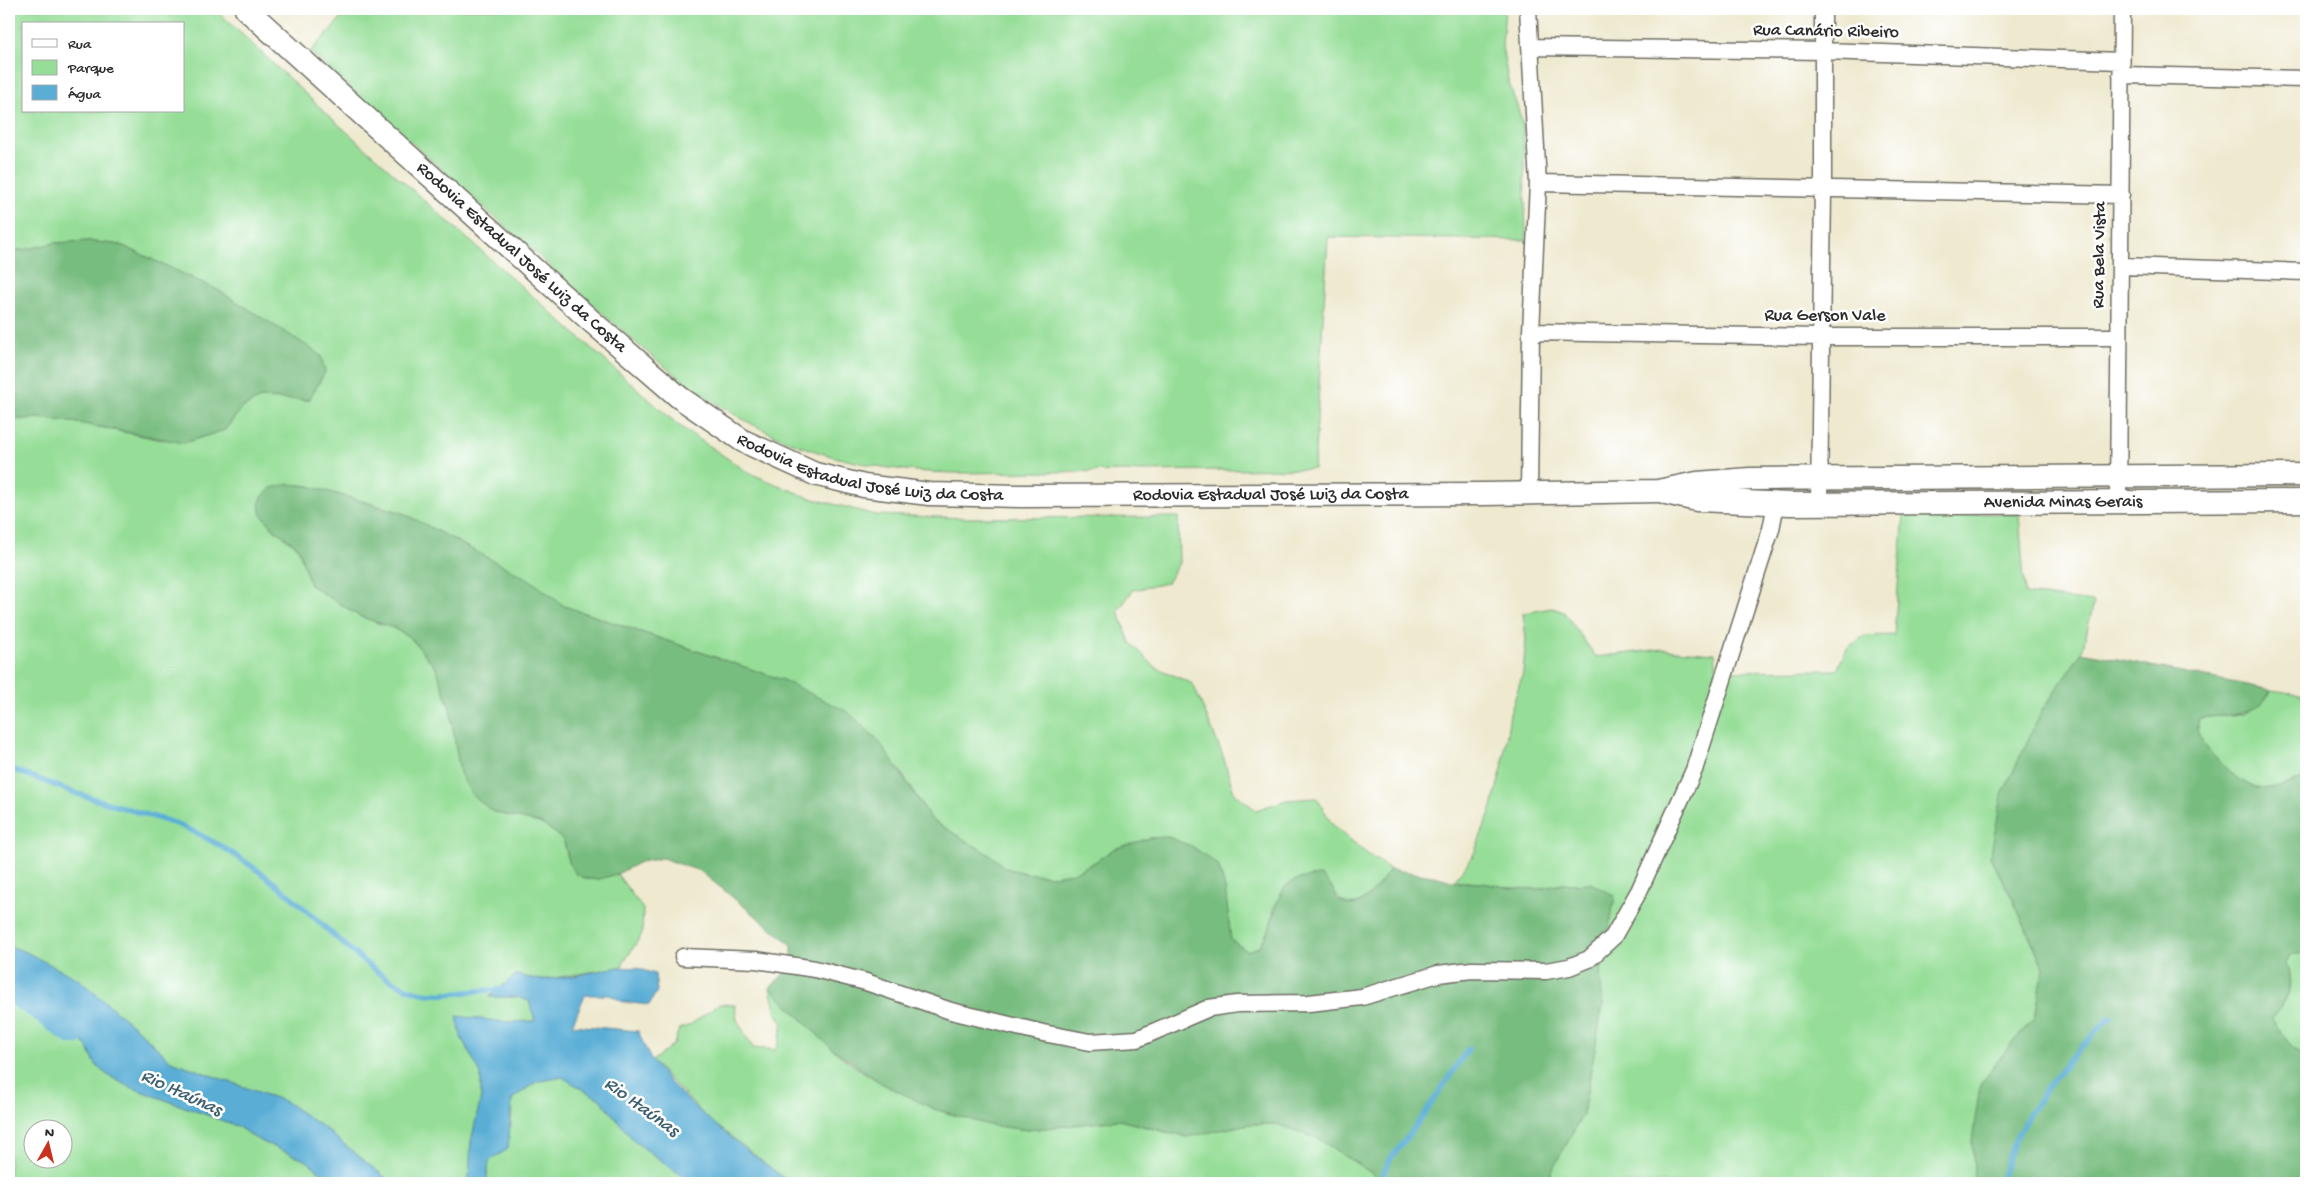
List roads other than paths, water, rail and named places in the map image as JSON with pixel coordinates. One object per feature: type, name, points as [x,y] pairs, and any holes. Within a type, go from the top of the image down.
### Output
[{"type":"main road","name":"Rodovia Estadual José Luiz da Costa","points":[[246,9],[590,320],[679,397],[743,441],[815,474],[864,486],[929,494],[1040,496],[1529,494],[1658,491]]},
{"type":"main road","points":[[2241,475],[2242,501]]},
{"type":"main road","name":"Avenida Minas Gerais","points":[[1658,491],[1696,483],[1750,479],[2306,475]]},
{"type":"main road","name":"Avenida Minas Gerais","points":[[1658,491],[1697,500],[1776,504],[2306,501]]},
{"type":"street","points":[[1528,9],[1538,183],[1531,332],[1529,494]]},
{"type":"street","points":[[1819,504],[1823,9]]},
{"type":"street","name":"Rua Bela Vista","points":[[2118,502],[2122,9]]},
{"type":"street","name":"Rua Canário Ribeiro","points":[[1530,47],[1823,51],[2306,79]]},
{"type":"street","points":[[1538,183],[2121,195]]},
{"type":"street","points":[[2120,266],[2306,272]]},
{"type":"street","name":"Rua Gerson Vale","points":[[1531,332],[1820,337],[2119,337]]},
{"type":"street","points":[[683,957],[756,960],[815,969],[866,982],[950,1012],[1090,1042],[1137,1039],[1208,1008],[1237,1004],[1308,1003],[1362,997],[1438,974],[1472,970],[1546,971],[1569,967],[1589,959],[1614,937],[1640,891],[1694,770],[1771,529],[1776,504]]},
{"type":"water","points":[[9,946],[26,952],[78,979],[136,1028],[171,1061],[286,1102],[324,1128],[392,1183],[334,1183],[307,1161],[258,1140],[237,1126],[130,1087],[111,1077],[98,1067],[86,1045],[67,1026],[9,984]]},
{"type":"water","points":[[618,967],[637,968],[655,974],[657,991],[649,1005],[623,1002],[610,995],[585,995],[572,1025],[638,1031],[646,1051],[653,1062],[683,1096],[718,1127],[790,1183],[692,1183],[634,1141],[601,1100],[562,1077],[536,1082],[512,1099],[508,1149],[489,1161],[486,1183],[469,1183],[471,1142],[481,1097],[481,1074],[461,1037],[457,1016],[505,1022],[535,1021],[529,1001],[517,997],[489,997],[516,975],[541,980],[574,976]]},
{"type":"waterway","points":[[9,768],[78,794],[177,824],[207,838],[263,874],[368,965],[402,986],[429,994],[505,990]]},
{"type":"waterway","name":"Rio Itaúnas","points":[[9,985],[73,1029]]},
{"type":"waterway","points":[[2001,1183],[2007,1160],[2017,1137],[2043,1093],[2076,1053],[2110,1018]]},
{"type":"waterway","points":[[1379,1183],[1389,1161],[1425,1113],[1468,1049]]}]
